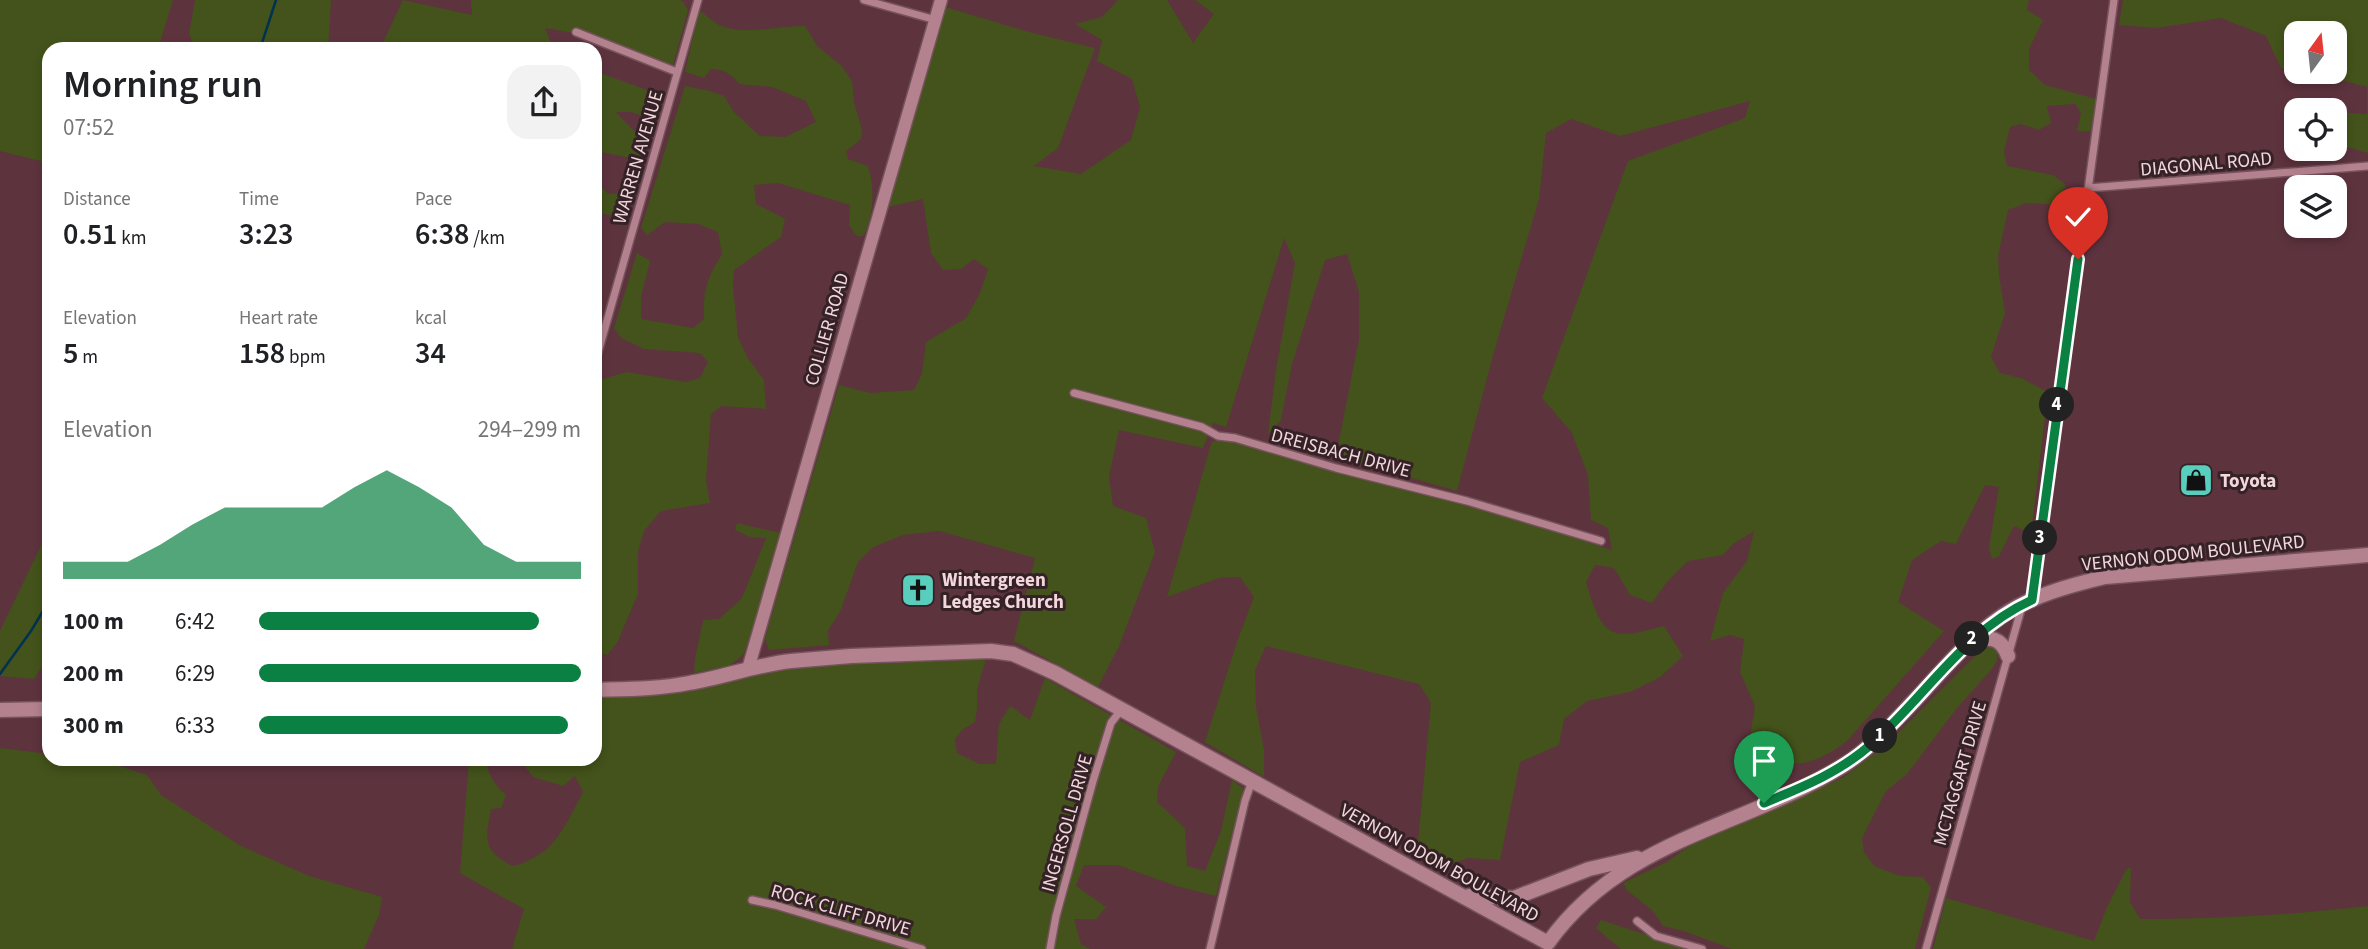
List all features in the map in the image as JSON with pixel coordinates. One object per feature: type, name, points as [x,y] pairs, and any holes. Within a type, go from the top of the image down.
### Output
[{"type":"main road","name":"VERNON ODOM BOULEVARD","points":[[602,690],[688,684],[748,668],[851,656],[973,650],[997,651],[1028,659],[1460,895],[1546,946],[1564,922],[1596,891],[1650,855],[1804,787],[1868,748],[1968,643],[2004,615],[2027,603],[2076,584],[2105,578],[2368,555]]},
{"type":"main road","points":[[1968,643],[1984,638],[1997,639],[2005,646],[2008,656]]},
{"type":"main road","points":[[0,710],[42,709]]},
{"type":"main road","points":[[1460,895],[1514,898],[1589,869],[1650,855]]},
{"type":"street","name":"WARREN AVENUE","points":[[602,338],[698,0]]},
{"type":"street","points":[[864,0],[936,20]]},
{"type":"street","name":"COLLIER ROAD","points":[[748,668],[941,0]]},
{"type":"street","name":"MCTAGGART DRIVE","points":[[1926,949],[2008,656],[2027,603],[2114,0]]},
{"type":"street","points":[[576,32],[601,42]]},
{"type":"street","points":[[602,42],[677,72]]},
{"type":"street","name":"DIAGONAL ROAD","points":[[2088,188],[2368,166]]},
{"type":"street","name":"DREISBACH DRIVE","points":[[1074,393],[1202,427],[1218,436],[1236,438],[1336,468],[1467,501],[1601,541]]},
{"type":"street","name":"INGERSOLL DRIVE","points":[[1050,949],[1056,916],[1093,781],[1111,723],[1121,710]]},
{"type":"street","points":[[1210,949],[1252,780]]},
{"type":"street","name":"ROCK CLIFF DRIVE","points":[[752,900],[922,949]]},
{"type":"street","points":[[1637,921],[1656,936],[1702,949]]},
{"type":"green space","points":[[0,0],[173,0],[160,42],[42,42],[42,161],[0,151]]},
{"type":"green space","points":[[195,0],[331,0],[328,42],[193,42],[189,34]]},
{"type":"green space","points":[[403,0],[472,15],[471,0],[680,0],[688,10],[673,65],[602,38],[545,28],[551,42],[383,42]]},
{"type":"green space","points":[[1118,0],[1167,0],[1193,43],[1214,14],[1195,0],[2029,0],[2027,10],[2043,20],[2029,49],[2029,70],[2045,85],[2096,99],[2091,131],[2077,131],[2081,112],[2075,104],[2047,106],[2051,123],[2039,130],[2021,124],[2010,127],[2004,152],[2007,166],[2053,175],[2066,185],[2056,205],[2027,203],[2008,210],[1998,256],[2005,313],[1991,357],[2000,373],[2021,378],[2048,392],[2032,525],[2025,531],[2014,526],[1999,556],[1992,559],[1989,547],[1999,487],[1985,485],[1956,544],[1941,541],[1912,560],[1898,602],[1944,631],[1848,740],[1822,757],[1792,764],[1771,760],[1749,744],[1755,706],[1740,672],[1744,639],[1730,635],[1710,641],[1723,593],[1747,561],[1754,531],[1733,544],[1723,555],[1688,561],[1667,582],[1652,603],[1630,595],[1614,568],[1595,565],[1586,582],[1594,607],[1608,629],[1615,633],[1629,634],[1664,626],[1683,656],[1660,677],[1630,692],[1587,701],[1564,719],[1559,745],[1520,762],[1500,860],[1468,858],[1446,866],[1417,853],[1431,703],[1419,684],[1266,646],[1255,670],[1256,707],[1264,750],[1264,777],[1205,742],[1254,597],[1240,577],[1219,578],[1167,597],[1212,441],[1230,440],[1545,528],[1612,550],[1608,528],[1591,520],[1588,475],[1572,433],[1542,398],[1628,161],[1745,118],[1750,101],[1620,136],[1571,119],[1546,133],[1539,199],[1457,491],[1336,456],[1359,339],[1359,292],[1347,254],[1325,260],[1292,364],[1281,420],[1268,434],[1295,263],[1284,238],[1226,427],[1213,423],[1203,448],[1119,430],[1109,476],[1113,506],[1146,518],[1155,552],[1119,646],[1098,687],[1014,641],[1035,558],[939,531],[903,535],[873,547],[858,562],[840,612],[828,630],[829,645],[769,650],[765,638],[839,385],[870,393],[914,390],[922,374],[926,342],[966,318],[980,293],[988,269],[974,259],[961,269],[943,270],[931,253],[923,199],[888,207],[945,7],[1095,48],[1058,148],[1034,166],[1081,174],[1131,140],[1140,107],[1132,79],[1097,61],[1102,40],[1075,24],[1102,17]]},
{"type":"green space","points":[[2123,0],[2368,0],[2368,153],[2347,147],[2347,113],[2367,114],[2367,87],[2347,82],[2347,21],[2284,21],[2284,68],[2281,68],[2266,36],[2221,18],[2157,28],[2119,25]]},
{"type":"green space","points":[[699,10],[716,23],[732,29],[805,26],[818,47],[841,65],[852,81],[854,102],[862,130],[861,139],[846,151],[848,159],[868,166],[872,192],[871,211],[867,229],[863,236],[857,236],[849,226],[850,205],[778,183],[754,185],[756,204],[785,219],[781,237],[734,270],[738,337],[747,357],[764,380],[766,409],[721,406],[711,414],[706,480],[710,503],[661,511],[644,531],[638,551],[638,594],[617,643],[607,655],[602,654],[602,379],[627,372],[686,382],[700,378],[708,362],[700,353],[644,349],[621,338],[614,328],[637,253],[650,261],[641,297],[641,319],[693,328],[704,319],[707,285],[722,254],[718,232],[698,224],[665,222],[647,235],[641,228],[685,86],[724,96],[734,112],[760,136],[785,137],[816,122],[806,101],[772,87],[739,84],[730,75],[719,70],[711,69],[704,78],[685,72]]},
{"type":"green space","points":[[602,74],[661,98],[661,111],[653,120],[631,112],[616,112],[634,131],[648,138],[641,160],[602,152]]},
{"type":"green space","points":[[602,188],[608,194],[634,192],[627,210],[609,215],[602,214]]},
{"type":"green space","points":[[737,523],[784,534],[744,654],[729,666],[694,673],[703,620],[719,619],[742,598],[766,538],[750,537],[735,530]]},
{"type":"green space","points":[[42,544],[42,667],[34,679],[0,676],[0,631]]},
{"type":"green space","points":[[1997,645],[1997,661],[1991,670],[1957,708],[1907,774],[1886,791],[1862,838],[1864,852],[1874,866],[1900,876],[1923,877],[1931,888],[1915,949],[1732,949],[1663,926],[1653,911],[1627,890],[1623,883],[1667,862],[1708,833],[1771,811],[1844,777],[1889,742],[1981,650]]},
{"type":"green space","points":[[988,651],[977,690],[975,722],[962,730],[955,739],[957,753],[979,764],[996,764],[999,724],[1010,706],[1030,720],[1045,678],[1176,752],[1158,787],[1157,802],[1185,828],[1187,866],[1205,871],[1221,831],[1232,780],[1244,789],[1216,896],[1176,886],[1118,865],[1084,865],[1076,886],[1106,907],[1096,919],[1074,919],[1081,944],[1090,949],[512,949],[524,909],[460,873],[469,766],[487,766],[493,779],[506,795],[501,808],[491,809],[487,837],[491,850],[513,866],[539,855],[557,838],[583,792],[575,776],[563,786],[533,777],[525,766],[602,766],[602,695],[673,690],[734,682],[757,670]]},
{"type":"green space","points":[[0,748],[42,753],[42,766],[119,766],[147,775],[161,795],[241,846],[309,876],[382,897],[379,915],[364,949],[0,949]]},
{"type":"green space","points":[[2131,867],[2130,902],[2140,919],[2254,916],[2368,906],[2368,949],[1933,949],[1946,898],[2094,941],[2107,907],[2126,870]]},
{"type":"green space","points":[[1601,920],[1690,949],[1621,949],[1596,928]]},
{"type":"waterway","points":[[262,42],[276,0]]},
{"type":"waterway","points":[[0,674],[42,613]]},
{"type":"place","name":"Toyota","points":[[2196,480]]},
{"type":"place","name":"Wintergreen Ledges Church","points":[[918,590]]},
{"type":"route","points":[[1764,803],[1804,787],[1868,748],[1968,643],[2004,615],[2032,600],[2078,259]]}]
